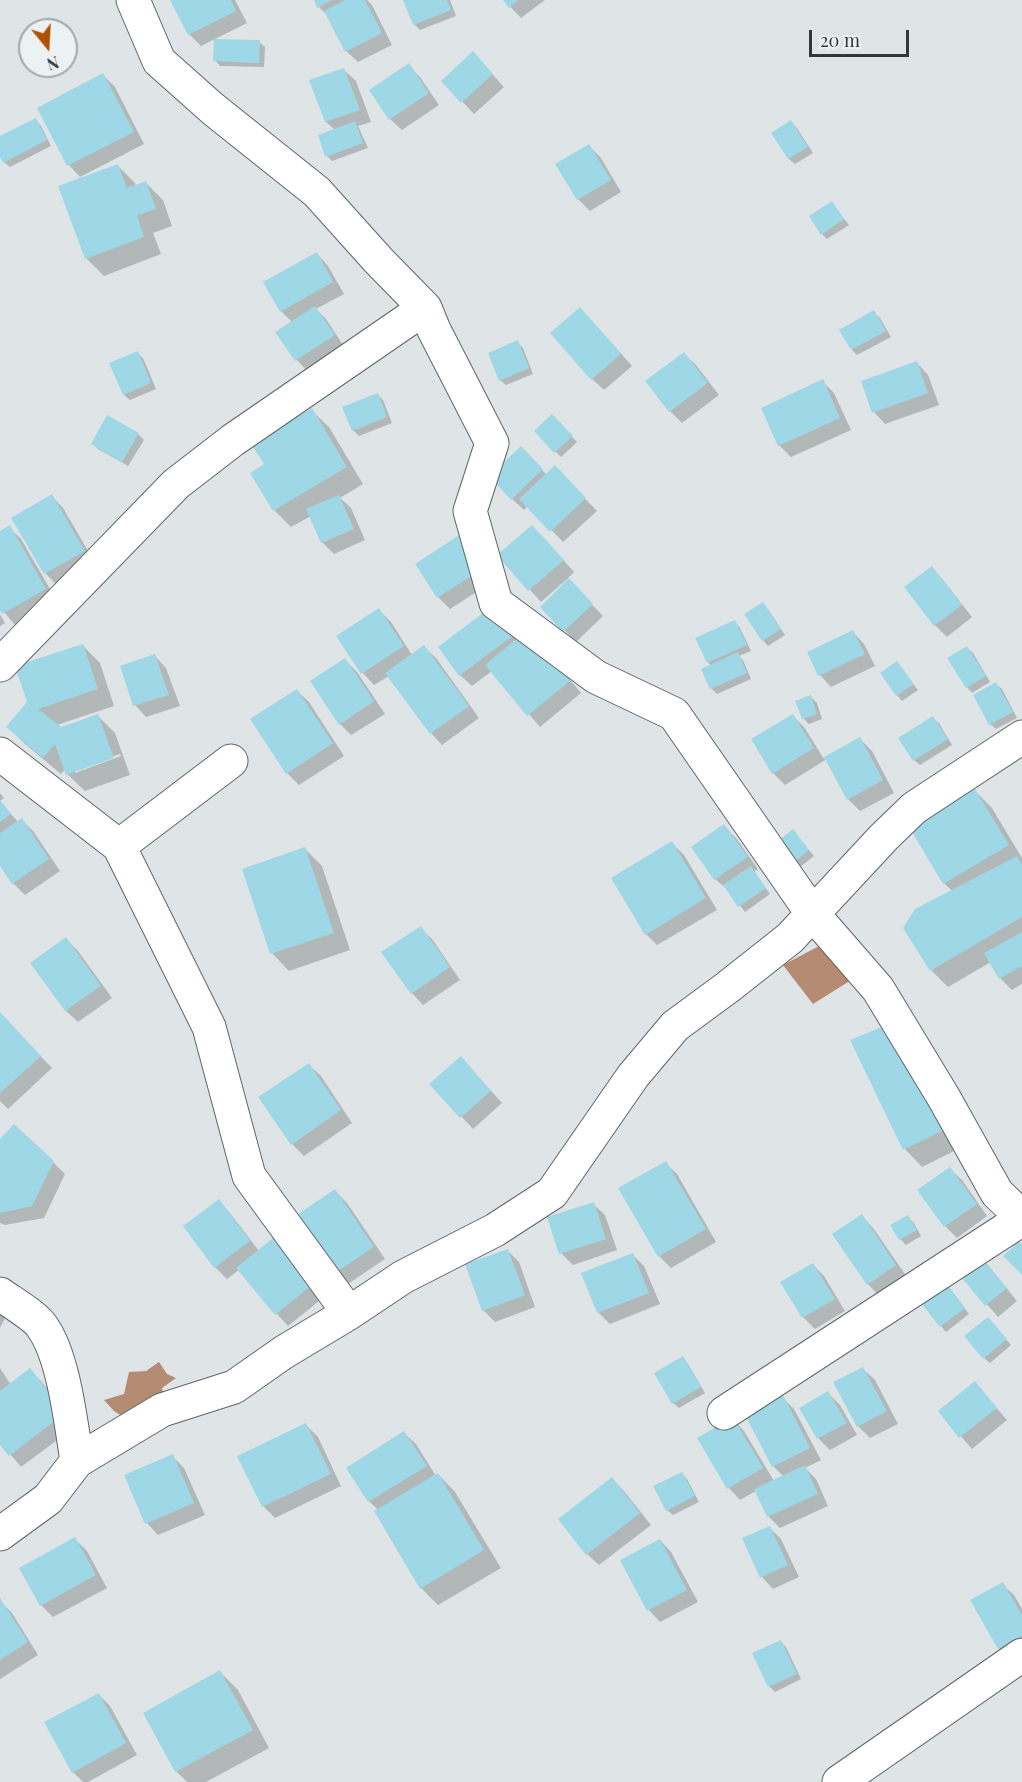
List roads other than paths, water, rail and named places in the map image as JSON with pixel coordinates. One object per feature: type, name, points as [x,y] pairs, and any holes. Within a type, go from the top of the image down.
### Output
[{"type":"street","points":[[133,0],[159,61],[213,110],[317,192],[425,308],[492,442],[470,511],[496,603],[596,676],[674,714],[812,913],[878,989],[945,1098],[997,1193],[1022,1218],[724,1413]]},
{"type":"street","points":[[0,665],[176,484],[233,440],[425,308]]},
{"type":"street","points":[[0,1534],[48,1499],[77,1461],[162,1410],[234,1387],[284,1352],[403,1277],[495,1230],[552,1193],[633,1076],[675,1026],[790,938],[914,808],[1022,737]]},
{"type":"street","points":[[0,754],[119,846],[209,1027],[249,1176],[349,1313]]},
{"type":"street","points":[[119,846],[231,761]]},
{"type":"street","points":[[0,1294],[42,1325],[51,1342],[68,1405],[77,1461]]},
{"type":"street","points":[[839,1782],[1022,1655]]}]
